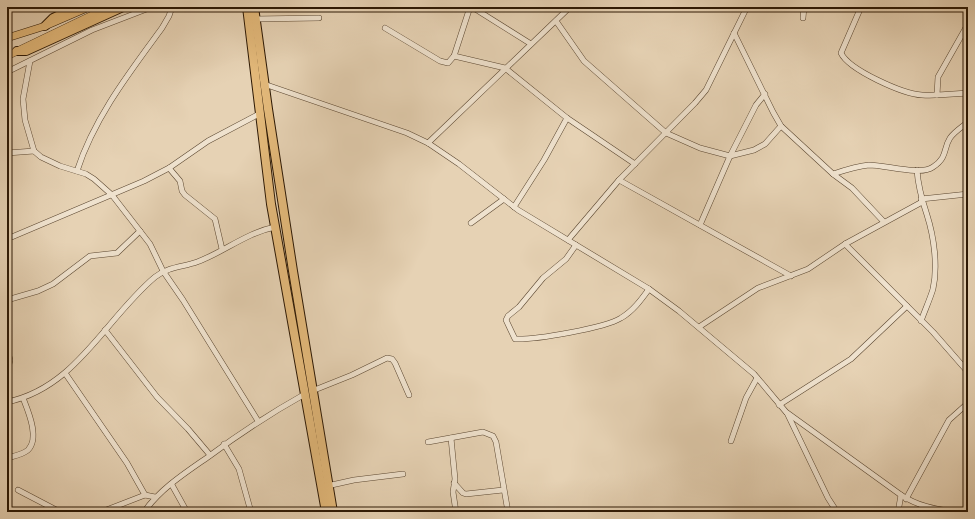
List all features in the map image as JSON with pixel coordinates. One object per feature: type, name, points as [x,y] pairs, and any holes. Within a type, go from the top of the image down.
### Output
[{"type":"highway","points":[[45,26],[53,18],[76,7]]},
{"type":"highway","points":[[17,51],[26,51],[123,7]]},
{"type":"highway","points":[[247,7],[259,114],[275,227],[325,486],[333,512]]},
{"type":"highway","points":[[254,7],[308,392]]},
{"type":"highway","points":[[325,486],[326,512]]},
{"type":"main road","points":[[7,38],[45,26],[88,7]]},
{"type":"main road","points":[[7,56],[109,7]]},
{"type":"street","points":[[7,72],[92,30],[152,7]]},
{"type":"street","points":[[77,171],[82,153],[96,124],[170,16],[172,7]]},
{"type":"street","points":[[385,28],[440,61],[448,63],[454,56],[471,7],[531,44]]},
{"type":"street","points":[[428,142],[570,7]]},
{"type":"street","points":[[568,240],[619,180],[706,90],[747,7]]},
{"type":"street","points":[[803,18],[804,7]]},
{"type":"street","points":[[861,7],[844,45],[842,55],[862,72],[886,84],[913,94],[937,95],[968,93]]},
{"type":"street","points":[[255,19],[319,18]]},
{"type":"street","points":[[556,21],[584,61],[666,133],[700,148],[730,156],[754,150],[765,144],[782,126]]},
{"type":"street","points":[[937,95],[938,77],[968,24]]},
{"type":"street","points":[[734,34],[782,126],[833,174],[852,188],[884,222]]},
{"type":"street","points":[[454,56],[506,68],[567,118],[635,164]]},
{"type":"street","points":[[30,61],[23,99],[25,120],[34,151],[41,157],[94,179],[112,195],[150,244],[163,271],[183,300],[258,421]]},
{"type":"street","points":[[264,84],[407,133],[428,142],[460,164],[514,207],[648,289],[699,327],[757,378],[786,412],[901,496],[926,508],[954,512]]},
{"type":"street","points":[[700,225],[730,156],[756,105],[765,94]]},
{"type":"street","points":[[7,239],[112,195],[169,168],[208,141],[259,114]]},
{"type":"street","points":[[514,207],[544,160],[567,118]]},
{"type":"street","points":[[833,174],[851,168],[868,166],[884,166],[917,170],[932,168],[941,160],[946,152],[950,137],[968,122]]},
{"type":"street","points":[[7,153],[34,151]]},
{"type":"street","points":[[169,168],[180,181],[182,191],[185,195],[215,219],[222,249]]},
{"type":"street","points":[[917,170],[921,200],[927,216],[931,236],[935,270],[933,289],[921,321]]},
{"type":"street","points":[[619,180],[791,276]]},
{"type":"street","points":[[699,327],[758,288],[808,269],[846,244],[921,200],[968,194]]},
{"type":"street","points":[[471,223],[504,199]]},
{"type":"street","points":[[7,391],[9,401],[23,398],[42,390],[65,373],[91,348],[116,317],[163,271],[198,262],[245,237],[275,227]]},
{"type":"street","points":[[7,300],[38,291],[53,284],[90,256],[117,253],[140,232]]},
{"type":"street","points":[[846,244],[907,306],[968,372]]},
{"type":"street","points":[[576,245],[566,259],[543,278],[519,306],[508,316],[506,320],[515,339],[576,331],[610,323],[622,318],[638,304],[648,289]]},
{"type":"street","points":[[779,405],[851,359],[907,306]]},
{"type":"street","points":[[105,330],[157,397],[188,429],[210,455]]},
{"type":"street","points":[[7,348],[10,360],[7,373]]},
{"type":"street","points":[[144,512],[155,497],[224,444],[258,421],[308,392],[352,375],[387,358],[392,359],[395,363],[409,395]]},
{"type":"street","points":[[65,373],[127,463],[145,495]]},
{"type":"street","points":[[731,440],[746,398],[757,378]]},
{"type":"street","points":[[7,458],[21,454],[28,449],[32,443],[33,436],[29,416],[23,398]]},
{"type":"street","points":[[906,499],[949,420],[968,403]]},
{"type":"street","points":[[786,412],[828,498],[837,512]]},
{"type":"street","points":[[428,442],[483,432],[493,436],[496,442],[503,490],[508,512]]},
{"type":"street","points":[[451,438],[454,484],[453,492],[456,512]]},
{"type":"street","points":[[224,444],[239,469],[251,512]]},
{"type":"street","points":[[325,486],[354,480],[403,474]]},
{"type":"street","points":[[454,484],[466,494],[503,490]]},
{"type":"street","points":[[172,485],[187,512]]},
{"type":"street","points":[[18,490],[60,512]]},
{"type":"street","points":[[101,512],[145,495],[155,497]]},
{"type":"street","points":[[898,512],[901,496]]}]
